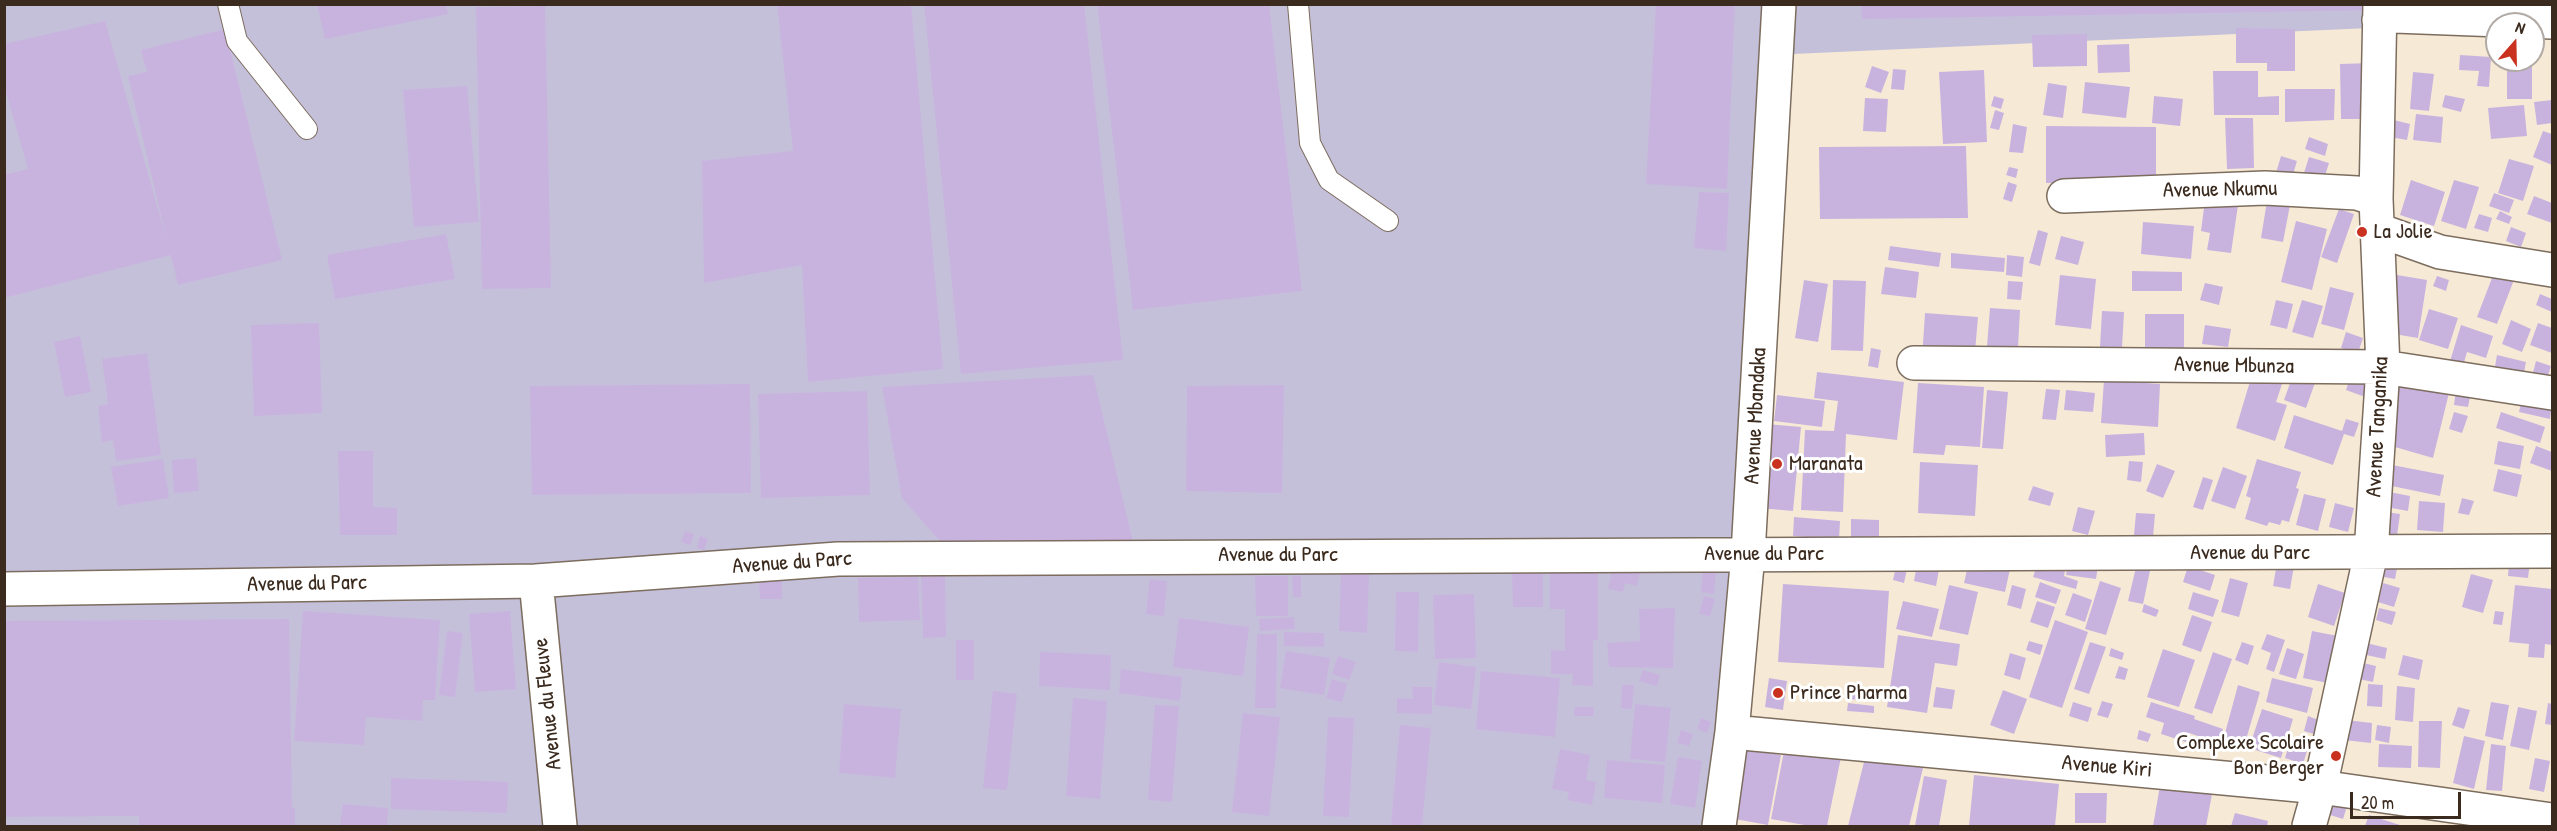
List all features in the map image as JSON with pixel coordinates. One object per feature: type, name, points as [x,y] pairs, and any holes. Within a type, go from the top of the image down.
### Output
[{"type":"street","name":"Avenue Mbandaka","points":[[1719,826],[1732,732],[1748,554],[1779,4]]},
{"type":"street","points":[[2380,12],[2395,16],[2553,22]]},
{"type":"street","name":"Avenue Tanganika","points":[[2308,826],[2320,787],[2371,553],[2384,367],[2377,214],[2380,12]]},
{"type":"street","name":"Avenue Nkumu","points":[[2064,196],[2265,188],[2357,193],[2377,214],[2440,252],[2553,270]]},
{"type":"street","name":"Avenue Mbunza","points":[[1914,363],[2384,367],[2553,393]]},
{"type":"street","name":"Avenue du Parc","points":[[4,589],[536,581],[838,559],[2553,551]]},
{"type":"street","name":"Avenue du Fleuve","points":[[536,581],[560,826]]},
{"type":"street","name":"Avenue Kiri","points":[[1732,732],[2320,787],[2553,820]]},
{"type":"lane","points":[[228,4],[237,41],[307,129]]},
{"type":"lane","points":[[1298,4],[1310,143],[1329,180],[1388,221]]},
{"type":"shaded area","points":[[5,5],[2413,5],[2414,26],[1793,54],[1755,549],[1721,826],[5,826]]},
{"type":"building","points":[[317,4],[446,4],[448,14],[325,39]]},
{"type":"building","points":[[777,4],[911,4],[943,369],[808,382],[802,265],[704,283],[702,161],[793,151]]},
{"type":"building","points":[[924,4],[1084,4],[1123,360],[961,374]]},
{"type":"building","points":[[1097,4],[1269,4],[1302,291],[1133,310]]},
{"type":"building","points":[[1656,4],[1735,4],[1727,189],[1646,184]]},
{"type":"building","points":[[1861,4],[2376,4],[2376,10],[1862,19]]},
{"type":"building","points":[[545,6],[551,288],[482,289],[476,7]]},
{"type":"building","points":[[105,21],[167,241],[128,76],[147,72],[141,50],[225,29],[282,260],[178,285],[171,255],[4,298],[4,175],[28,169],[4,85],[4,44]]},
{"type":"building","points":[[2236,28],[2295,29],[2295,71],[2267,71],[2267,63],[2236,63]]},
{"type":"building","points":[[2087,34],[2087,66],[2033,67],[2032,35]]},
{"type":"building","points":[[2129,44],[2130,72],[2098,73],[2097,45]]},
{"type":"building","points":[[2460,55],[2485,57],[2485,72],[2490,72],[2489,87],[2477,86],[2479,71],[2459,70]]},
{"type":"building","points":[[2372,63],[2373,119],[2341,119],[2340,64]]},
{"type":"building","points":[[1872,66],[1889,72],[1881,93],[1865,87]]},
{"type":"building","points":[[1893,69],[1906,70],[1904,90],[1891,89]]},
{"type":"building","points":[[1984,70],[1987,142],[1943,144],[1939,72]]},
{"type":"building","points":[[2213,71],[2258,71],[2258,97],[2279,96],[2279,115],[2214,115]]},
{"type":"building","points":[[2413,72],[2434,74],[2429,111],[2410,109]]},
{"type":"building","points":[[2507,72],[2532,72],[2532,99],[2507,99]]},
{"type":"building","points":[[2085,82],[2130,87],[2126,118],[2082,113]]},
{"type":"building","points":[[2048,83],[2067,86],[2063,118],[2043,115]]},
{"type":"building","points":[[467,86],[479,222],[414,227],[403,90]]},
{"type":"building","points":[[2285,89],[2335,89],[2334,120],[2285,122]]},
{"type":"building","points":[[2445,95],[2465,99],[2461,112],[2442,107]]},
{"type":"building","points":[[1994,96],[2004,99],[2001,109],[1991,106]]},
{"type":"building","points":[[2154,96],[2183,99],[2180,126],[2152,123]]},
{"type":"building","points":[[1865,98],[1888,99],[1886,132],[1863,131]]},
{"type":"building","points":[[2552,100],[2552,123],[2537,125],[2534,102]]},
{"type":"building","points":[[2524,105],[2527,136],[2491,139],[2488,108]]},
{"type":"building","points":[[1995,110],[2004,113],[1999,130],[1990,128]]},
{"type":"building","points":[[2416,114],[2443,117],[2441,143],[2413,140]]},
{"type":"building","points":[[2225,118],[2253,118],[2254,168],[2227,169]]},
{"type":"building","points":[[2394,120],[2410,124],[2407,140],[2390,137]]},
{"type":"building","points":[[2013,124],[2027,127],[2023,153],[2009,152]]},
{"type":"building","points":[[2046,126],[2156,127],[2156,184],[2046,183]]},
{"type":"building","points":[[2543,131],[2552,134],[2552,165],[2533,157]]},
{"type":"building","points":[[2309,137],[2328,144],[2325,156],[2305,149]]},
{"type":"building","points":[[1966,146],[1968,218],[1820,219],[1819,147]]},
{"type":"building","points":[[2281,156],[2297,161],[2291,181],[2275,176]]},
{"type":"building","points":[[2309,157],[2329,163],[2324,179],[2304,173]]},
{"type":"building","points":[[2509,159],[2534,166],[2523,201],[2498,193]]},
{"type":"building","points":[[2009,167],[2018,169],[2016,178],[2006,175]]},
{"type":"building","points":[[2411,180],[2445,192],[2434,226],[2400,215]]},
{"type":"building","points":[[2454,180],[2479,187],[2466,229],[2441,221]]},
{"type":"building","points":[[2008,182],[2017,185],[2012,202],[2003,199]]},
{"type":"building","points":[[1699,192],[1729,193],[1726,251],[1694,248]]},
{"type":"building","points":[[2494,193],[2514,200],[2509,213],[2489,206]]},
{"type":"building","points":[[2534,196],[2552,203],[2552,223],[2527,214]]},
{"type":"building","points":[[2205,200],[2238,205],[2231,253],[2207,250],[2210,233],[2201,231]]},
{"type":"building","points":[[2267,201],[2290,205],[2283,242],[2261,238]]},
{"type":"building","points":[[2339,209],[2354,214],[2337,263],[2321,257]]},
{"type":"building","points":[[2500,211],[2512,217],[2509,224],[2496,219]]},
{"type":"building","points":[[2479,214],[2492,218],[2488,232],[2474,228]]},
{"type":"building","points":[[2296,221],[2327,229],[2312,290],[2281,282]]},
{"type":"building","points":[[2143,222],[2194,226],[2191,259],[2141,254]]},
{"type":"building","points":[[2511,227],[2526,233],[2521,247],[2506,241]]},
{"type":"building","points":[[2038,230],[2048,233],[2040,266],[2029,263]]},
{"type":"building","points":[[446,234],[455,279],[335,299],[327,255]]},
{"type":"building","points":[[2061,236],[2084,242],[2078,265],[2055,259]]},
{"type":"building","points":[[1890,246],[1941,253],[1939,267],[1888,260]]},
{"type":"building","points":[[1951,253],[2005,258],[2004,272],[1951,268]]},
{"type":"building","points":[[2007,255],[2024,257],[2022,277],[2006,275]]},
{"type":"building","points":[[2497,265],[2517,272],[2497,324],[2477,317]]},
{"type":"building","points":[[1885,267],[1919,272],[1916,298],[1881,294]]},
{"type":"building","points":[[2132,271],[2182,272],[2182,291],[2132,291]]},
{"type":"building","points":[[2060,275],[2096,279],[2091,329],[2055,325]]},
{"type":"building","points":[[2397,275],[2427,280],[2418,338],[2388,333]]},
{"type":"building","points":[[2437,276],[2449,280],[2446,291],[2433,286]]},
{"type":"building","points":[[1804,280],[1828,284],[1818,342],[1795,338]]},
{"type":"building","points":[[1833,280],[1866,281],[1863,351],[1831,350]]},
{"type":"building","points":[[2008,281],[2023,282],[2021,300],[2007,299]]},
{"type":"building","points":[[2205,283],[2223,287],[2219,305],[2200,300]]},
{"type":"building","points":[[2330,287],[2354,293],[2344,330],[2321,324]]},
{"type":"building","points":[[2540,294],[2552,299],[2552,312],[2536,305]]},
{"type":"building","points":[[2276,300],[2293,304],[2287,329],[2270,325]]},
{"type":"building","points":[[2302,300],[2323,306],[2313,338],[2292,332]]},
{"type":"building","points":[[1990,308],[2020,310],[2018,348],[1987,346]]},
{"type":"building","points":[[2429,309],[2458,318],[2448,349],[2419,340]]},
{"type":"building","points":[[2102,311],[2124,312],[2122,348],[2100,347]]},
{"type":"building","points":[[1925,313],[1978,317],[1974,363],[1922,359]]},
{"type":"building","points":[[2145,314],[2184,314],[2184,357],[2145,355]]},
{"type":"building","points":[[2511,320],[2531,329],[2522,352],[2502,344]]},
{"type":"building","points":[[319,323],[322,413],[254,416],[251,325]]},
{"type":"building","points":[[2538,323],[2552,328],[2552,353],[2530,345]]},
{"type":"building","points":[[2205,325],[2231,329],[2228,347],[2202,344]]},
{"type":"building","points":[[2461,325],[2493,336],[2486,358],[2467,352],[2461,373],[2448,368]]},
{"type":"building","points":[[2346,332],[2363,338],[2358,353],[2341,348]]},
{"type":"building","points":[[80,336],[91,392],[65,397],[54,342]]},
{"type":"building","points":[[1871,348],[1881,350],[1878,368],[1868,366]]},
{"type":"building","points":[[147,353],[161,455],[116,461],[113,440],[102,442],[98,406],[108,404],[102,359]]},
{"type":"building","points":[[2497,355],[2526,362],[2522,383],[2493,378]]},
{"type":"building","points":[[2536,361],[2551,366],[2544,388],[2530,384]]},
{"type":"building","points":[[2254,368],[2284,378],[2276,402],[2287,405],[2275,441],[2236,428]]},
{"type":"building","points":[[1817,372],[1904,382],[1897,440],[1846,434],[1843,512],[1801,510],[1805,430],[1834,431],[1838,401],[1814,398]]},
{"type":"building","points":[[2294,372],[2316,380],[2306,408],[2284,400]]},
{"type":"building","points":[[1093,375],[1133,542],[941,542],[902,498],[882,387]]},
{"type":"building","points":[[2351,375],[2374,383],[2368,398],[2346,390]]},
{"type":"building","points":[[2396,378],[2449,393],[2433,458],[2388,445],[2399,402],[2390,400]]},
{"type":"building","points":[[2104,380],[2160,384],[2158,427],[2101,423]]},
{"type":"building","points":[[1918,383],[1984,387],[1980,447],[1946,445],[1944,455],[1913,453]]},
{"type":"building","points":[[750,384],[751,493],[532,495],[530,386]]},
{"type":"building","points":[[1284,385],[1282,493],[1186,491],[1187,386]]},
{"type":"building","points":[[2046,389],[2060,390],[2056,420],[2042,419]]},
{"type":"building","points":[[2456,389],[2471,392],[2468,407],[2454,405]]},
{"type":"building","points":[[1987,390],[2008,392],[2003,449],[1982,448]]},
{"type":"building","points":[[2066,390],[2095,393],[2093,412],[2064,410]]},
{"type":"building","points":[[867,391],[870,495],[761,498],[758,394]]},
{"type":"building","points":[[1777,395],[1825,401],[1822,427],[1774,421]]},
{"type":"building","points":[[2523,395],[2552,402],[2550,419],[2519,412]]},
{"type":"building","points":[[2454,412],[2468,416],[2462,433],[2449,429]]},
{"type":"building","points":[[2501,412],[2545,427],[2540,443],[2496,428]]},
{"type":"building","points":[[2294,415],[2342,431],[2346,419],[2359,423],[2354,437],[2344,434],[2333,465],[2284,448]]},
{"type":"building","points":[[1767,424],[1801,427],[1793,511],[1759,508]]},
{"type":"building","points":[[2144,433],[2145,455],[2106,457],[2105,435]]},
{"type":"building","points":[[2498,441],[2524,446],[2520,469],[2494,464]]},
{"type":"building","points":[[2536,446],[2552,452],[2552,471],[2530,463]]},
{"type":"building","points":[[338,451],[373,451],[373,507],[397,508],[397,535],[340,535]]},
{"type":"building","points":[[196,458],[199,491],[174,493],[172,460]]},
{"type":"building","points":[[163,459],[169,498],[118,506],[111,467]]},
{"type":"building","points":[[2257,459],[2301,472],[2296,488],[2299,489],[2289,522],[2282,520],[2280,525],[2269,522],[2267,526],[2245,519],[2251,498],[2246,496]]},
{"type":"building","points":[[2129,461],[2143,462],[2141,482],[2127,480]]},
{"type":"building","points":[[1920,462],[1978,465],[1975,516],[1918,513]]},
{"type":"building","points":[[2157,464],[2175,471],[2163,498],[2146,491]]},
{"type":"building","points":[[2387,464],[2444,475],[2440,496],[2382,484]]},
{"type":"building","points":[[2223,467],[2247,476],[2235,509],[2211,501]]},
{"type":"building","points":[[2498,469],[2522,475],[2517,497],[2493,491]]},
{"type":"building","points":[[2203,477],[2213,480],[2203,510],[2193,507]]},
{"type":"building","points":[[2033,486],[2054,493],[2050,506],[2028,500]]},
{"type":"building","points":[[2384,491],[2410,496],[2408,511],[2381,506]]},
{"type":"building","points":[[2304,494],[2326,499],[2318,531],[2296,525]]},
{"type":"building","points":[[2462,498],[2474,501],[2469,515],[2458,513]]},
{"type":"building","points":[[2419,501],[2445,503],[2443,532],[2417,530]]},
{"type":"building","points":[[2335,503],[2354,508],[2348,532],[2329,527]]},
{"type":"building","points":[[2078,507],[2095,511],[2088,535],[2072,531]]},
{"type":"building","points":[[2378,511],[2400,514],[2395,550]]},
{"type":"building","points":[[2136,513],[2155,514],[2153,537],[2134,535]]},
{"type":"building","points":[[1794,517],[1840,521],[1839,540],[1793,536]]},
{"type":"building","points":[[1851,519],[1879,520],[1879,541],[1851,541]]},
{"type":"building","points":[[685,531],[694,534],[690,545],[681,542]]},
{"type":"building","points":[[700,536],[708,539],[704,550],[697,548]]},
{"type":"building","points":[[2510,553],[2531,555],[2528,578],[2508,576]]},
{"type":"building","points":[[2069,555],[2099,559],[2096,579],[2066,575]]},
{"type":"building","points":[[1898,557],[1909,560],[1904,583],[1893,580]]},
{"type":"building","points":[[1918,559],[1940,564],[1936,586],[1914,581]]},
{"type":"building","points":[[1614,561],[1641,567],[1637,586],[1625,583],[1623,592],[1608,589]]},
{"type":"building","points":[[1969,561],[2010,569],[2005,592],[1964,583]]},
{"type":"building","points":[[2064,562],[2061,570],[2065,571],[2064,576],[2078,581],[2076,589],[2033,577],[2036,568]]},
{"type":"building","points":[[2137,563],[2151,566],[2143,604],[2128,601]]},
{"type":"building","points":[[2277,563],[2294,566],[2290,589],[2273,586]]},
{"type":"building","points":[[2398,563],[2395,579],[2368,574]]},
{"type":"building","points":[[2188,566],[2215,575],[2210,591],[2183,582]]},
{"type":"building","points":[[1550,571],[1598,571],[1598,640],[1593,640],[1593,686],[1572,685],[1573,674],[1551,674],[1551,650],[1565,651],[1565,609],[1550,609]]},
{"type":"building","points":[[1703,571],[1716,572],[1714,594],[1701,592]]},
{"type":"building","points":[[1341,573],[1369,574],[1367,633],[1339,631]]},
{"type":"building","points":[[1512,573],[1543,574],[1543,607],[1513,607]]},
{"type":"building","points":[[921,574],[945,574],[946,637],[923,638]]},
{"type":"building","points":[[2471,574],[2493,580],[2483,613],[2462,607]]},
{"type":"building","points":[[1255,576],[1288,576],[1288,616],[1256,616]]},
{"type":"building","points":[[1292,576],[1301,576],[1301,597],[1293,597]]},
{"type":"building","points":[[918,577],[920,620],[859,622],[858,578]]},
{"type":"building","points":[[2230,578],[2248,583],[2239,617],[2221,612]]},
{"type":"building","points":[[1150,579],[1167,581],[1164,616],[1146,614]]},
{"type":"building","points":[[782,581],[782,599],[760,599],[759,582]]},
{"type":"building","points":[[2100,581],[2121,588],[2106,635],[2085,629]]},
{"type":"building","points":[[2040,582],[2061,590],[2056,604],[2035,597]]},
{"type":"building","points":[[2383,583],[2400,588],[2394,607],[2378,602]]},
{"type":"building","points":[[1783,584],[1889,591],[1884,668],[1778,662]]},
{"type":"building","points":[[2318,584],[2345,593],[2334,626],[2308,617]]},
{"type":"building","points":[[1949,585],[1978,592],[1968,635],[1939,629]]},
{"type":"building","points":[[2012,585],[2026,589],[2021,609],[2007,605]]},
{"type":"building","points":[[2515,585],[2552,589],[2552,645],[2545,644],[2544,658],[2528,657],[2529,644],[2509,642]]},
{"type":"building","points":[[1396,592],[1419,592],[1418,652],[1395,651]]},
{"type":"building","points":[[2193,592],[2219,600],[2213,617],[2188,609]]},
{"type":"building","points":[[2073,593],[2092,600],[2085,622],[2065,615]]},
{"type":"building","points":[[1474,594],[1476,658],[1435,659],[1433,595]]},
{"type":"building","points":[[1704,596],[1715,599],[1710,616],[1699,614]]},
{"type":"building","points":[[1903,601],[1939,609],[1932,637],[1896,629]]},
{"type":"building","points":[[2037,601],[2055,607],[2048,628],[2030,622]]},
{"type":"building","points":[[2144,604],[2159,610],[2156,617],[2142,612]]},
{"type":"building","points":[[1675,608],[1673,668],[1609,667],[1607,643],[1640,641],[1639,609]]},
{"type":"building","points":[[2379,608],[2396,612],[2392,625],[2376,620]]},
{"type":"building","points":[[303,611],[440,620],[435,700],[423,700],[422,721],[366,717],[364,745],[294,741]]},
{"type":"building","points":[[510,611],[516,689],[475,692],[469,614]]},
{"type":"building","points":[[2495,611],[2504,612],[2502,625],[2493,624]]},
{"type":"building","points":[[2192,615],[2212,622],[2201,652],[2182,645]]},
{"type":"building","points":[[1294,617],[1295,629],[1260,631],[1259,619]]},
{"type":"building","points":[[1179,618],[1249,627],[1243,676],[1173,667]]},
{"type":"building","points":[[289,619],[292,808],[295,808],[295,826],[139,826],[139,816],[4,817],[4,621]]},
{"type":"building","points":[[2055,620],[2088,632],[2062,708],[2029,697]]},
{"type":"building","points":[[447,631],[463,633],[455,697],[439,695]]},
{"type":"building","points":[[2312,631],[2338,636],[2328,683],[2303,678]]},
{"type":"building","points":[[1284,632],[1324,633],[1324,647],[1284,646]]},
{"type":"building","points":[[1257,634],[1277,634],[1276,708],[1255,708]]},
{"type":"building","points":[[2267,634],[2285,640],[2274,672],[2266,669],[2271,653],[2261,649]]},
{"type":"building","points":[[1898,635],[1960,644],[1957,666],[1935,663],[1927,713],[1887,707]]},
{"type":"building","points":[[956,640],[974,640],[974,680],[956,680]]},
{"type":"building","points":[[2354,640],[2387,648],[2385,659],[2352,652]]},
{"type":"building","points":[[2029,641],[2043,645],[2040,655],[2026,650]]},
{"type":"building","points":[[2090,642],[2106,647],[2089,694],[2074,689]]},
{"type":"building","points":[[2242,642],[2254,646],[2248,665],[2235,660]]},
{"type":"building","points":[[2111,648],[2124,653],[2122,660],[2109,656]]},
{"type":"building","points":[[2287,648],[2304,654],[2296,679],[2279,674]]},
{"type":"building","points":[[2163,649],[2195,660],[2179,707],[2147,697]]},
{"type":"building","points":[[1286,651],[1330,658],[1324,695],[1280,688]]},
{"type":"building","points":[[1040,652],[1111,655],[1110,690],[1039,686]]},
{"type":"building","points":[[2213,652],[2232,659],[2212,714],[2194,708]]},
{"type":"building","points":[[2010,653],[2026,658],[2020,680],[2004,675]]},
{"type":"building","points":[[2403,655],[2423,660],[2419,680],[2398,675]]},
{"type":"building","points":[[1338,656],[1356,662],[1349,680],[1332,674]]},
{"type":"building","points":[[1439,662],[1476,667],[1471,709],[1434,705]]},
{"type":"building","points":[[2363,663],[2376,666],[2373,682],[2359,679]]},
{"type":"building","points":[[2119,666],[2128,669],[2125,680],[2115,678]]},
{"type":"building","points":[[1121,669],[1182,677],[1180,701],[1119,693]]},
{"type":"building","points":[[1643,670],[1660,675],[1657,686],[1639,681]]},
{"type":"building","points":[[1481,671],[1560,678],[1555,737],[1476,729]]},
{"type":"building","points":[[1769,678],[1787,681],[1783,710],[1765,707]]},
{"type":"building","points":[[2272,678],[2313,688],[2307,713],[2266,702]]},
{"type":"building","points":[[1332,679],[1347,684],[1342,702],[1326,698]]},
{"type":"building","points":[[2368,684],[2383,685],[2382,707],[2367,706]]},
{"type":"building","points":[[1622,685],[1634,685],[1632,709],[1621,708]]},
{"type":"building","points":[[2238,685],[2260,692],[2245,743],[2224,737]]},
{"type":"building","points":[[2397,686],[2415,688],[2413,722],[2395,720]]},
{"type":"building","points":[[1412,687],[1432,687],[1432,714],[1397,713],[1397,698],[1413,699]]},
{"type":"building","points":[[1936,687],[1955,690],[1952,709],[1933,707]]},
{"type":"building","points":[[1845,690],[1866,691],[1866,700],[1845,699]]},
{"type":"building","points":[[2003,690],[2027,699],[2014,734],[1990,725]]},
{"type":"building","points":[[993,691],[1017,694],[1007,790],[983,788]]},
{"type":"building","points":[[1073,698],[1107,701],[1100,799],[1066,796]]},
{"type":"building","points":[[2102,701],[2113,704],[2108,718],[2097,715]]},
{"type":"building","points":[[2073,702],[2092,708],[2088,722],[2069,716]]},
{"type":"building","points":[[2151,702],[2195,716],[2194,719],[2223,729],[2218,743],[2189,733],[2186,742],[2161,734],[2164,723],[2146,717]]},
{"type":"building","points":[[2491,702],[2509,705],[2503,740],[2485,736]]},
{"type":"building","points":[[1848,703],[1874,706],[1874,713],[1847,711]]},
{"type":"building","points":[[2548,703],[2552,704],[2552,725],[2545,724]]},
{"type":"building","points":[[844,704],[901,709],[895,778],[839,773]]},
{"type":"building","points":[[1635,704],[1671,708],[1665,762],[1630,759]]},
{"type":"building","points":[[1155,705],[1179,706],[1172,802],[1148,800]]},
{"type":"building","points":[[1575,707],[1594,707],[1593,716],[1574,716]]},
{"type":"building","points":[[2458,707],[2470,710],[2464,729],[2452,725]]},
{"type":"building","points":[[2518,707],[2537,711],[2529,750],[2510,746]]},
{"type":"building","points":[[2262,709],[2293,719],[2281,758],[2249,748]]},
{"type":"building","points":[[1243,713],[1280,717],[1269,816],[1232,812]]},
{"type":"building","points":[[2308,716],[2321,721],[2317,735],[2304,731]]},
{"type":"building","points":[[1328,717],[1354,718],[1349,817],[1323,816]]},
{"type":"building","points":[[1701,718],[1711,722],[1707,733],[1697,729]]},
{"type":"building","points":[[2337,719],[2372,723],[2371,743],[2335,739]]},
{"type":"building","points":[[2419,721],[2442,721],[2440,768],[2418,767]]},
{"type":"building","points":[[1400,725],[1431,728],[1422,826],[1391,826]]},
{"type":"building","points":[[2377,725],[2391,727],[2389,743],[2375,740]]},
{"type":"building","points":[[1681,730],[1693,734],[1689,746],[1677,743]]},
{"type":"building","points":[[2139,730],[2151,734],[2148,742],[2137,739]]},
{"type":"building","points":[[2464,736],[2485,741],[2474,789],[2453,783]]},
{"type":"building","points":[[2290,741],[2308,748],[2303,764],[2285,758]]},
{"type":"building","points":[[2379,744],[2412,746],[2411,768],[2378,767]]},
{"type":"building","points":[[2491,744],[2506,746],[2502,791],[2486,790]]},
{"type":"building","points":[[1785,746],[1841,757],[1827,826],[1810,826],[1771,819]]},
{"type":"building","points":[[1742,748],[1781,755],[1768,825],[1729,818]]},
{"type":"building","points":[[1560,749],[1590,755],[1586,780],[1596,782],[1592,805],[1567,800],[1569,792],[1552,789]]},
{"type":"building","points":[[1866,754],[1923,768],[1909,826],[1848,826]]},
{"type":"building","points":[[1678,757],[1702,761],[1695,808],[1670,804]]},
{"type":"building","points":[[2535,758],[2550,761],[2544,792],[2529,789]]},
{"type":"building","points":[[1607,760],[1665,765],[1662,803],[1604,798]]},
{"type":"building","points":[[1974,775],[2059,784],[2055,826],[1969,826]]},
{"type":"building","points":[[1924,776],[1947,780],[1939,826],[1915,826]]},
{"type":"building","points":[[391,778],[508,782],[507,813],[391,809]]},
{"type":"building","points":[[2161,780],[2213,789],[2206,826],[2153,826]]},
{"type":"building","points":[[2334,791],[2350,797],[2343,819],[2327,814]]},
{"type":"building","points":[[2075,793],[2107,793],[2106,823],[2075,823]]},
{"type":"building","points":[[343,804],[388,808],[387,826],[340,826]]},
{"type":"building","points":[[2235,813],[2268,821],[2267,826],[2231,826]]},
{"type":"building","points":[[2369,815],[2403,826],[2365,826]]},
{"type":"place","name":"La Jolie","points":[[2362,232]]},
{"type":"place","name":"Maranata","points":[[1777,464]]},
{"type":"place","name":"Prince Pharma","points":[[1778,693]]},
{"type":"place","name":"Complexe Scolaire Bon Berger","points":[[2336,756]]}]
